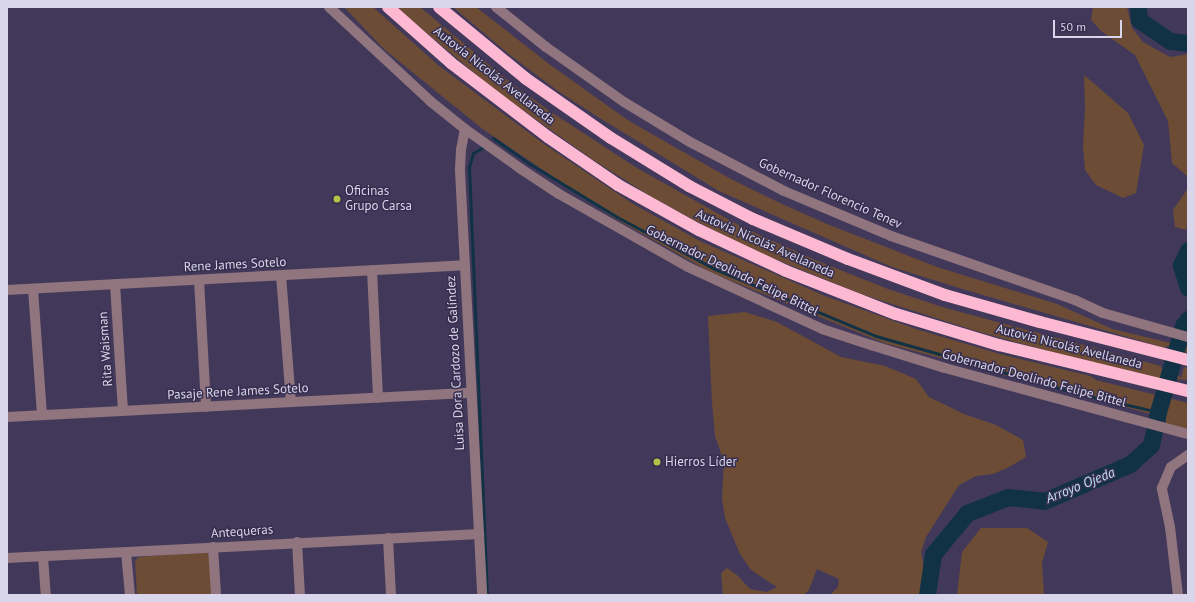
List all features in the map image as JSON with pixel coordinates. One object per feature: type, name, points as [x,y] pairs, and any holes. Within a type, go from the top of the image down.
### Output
[{"type":"highway","name":"Autovía Nicolás Avellaneda","points":[[388,7],[451,63],[548,137],[618,185],[698,230],[786,271],[896,314],[999,345],[1188,391]]},
{"type":"highway","name":"Autovía Nicolás Avellaneda","points":[[439,7],[525,78],[611,138],[689,186],[753,219],[848,260],[945,295],[1186,359]]},
{"type":"street","name":"Gobernador Deolindo Felipe Bittel","points":[[329,7],[430,101],[465,129],[521,169],[637,239],[688,267],[822,329],[931,364],[1188,434]]},
{"type":"street","name":"Gobernador Florencio Tenev","points":[[496,7],[546,47],[624,102],[690,142],[784,191],[891,236],[1075,300],[1103,313],[1188,337]]},
{"type":"street","name":"Luisa Dora Cardozo de Galíndez","points":[[465,129],[461,150],[460,171],[482,595]]},
{"type":"street","name":"Rene James Sotelo","points":[[7,290],[464,264]]},
{"type":"street","points":[[372,270],[378,398]]},
{"type":"street","points":[[281,275],[291,402]]},
{"type":"street","points":[[199,280],[206,407]]},
{"type":"street","name":"Rita Waisman","points":[[115,284],[123,411]]},
{"type":"street","points":[[33,289],[42,415]]},
{"type":"street","name":"Pasaje Rene James Sotelo","points":[[7,417],[471,393]]},
{"type":"street","points":[[1178,595],[1170,527],[1162,488],[1171,467],[1188,455]]},
{"type":"street","name":"Antequeras","points":[[7,558],[297,542],[479,534]]},
{"type":"street","points":[[388,538],[392,595]]},
{"type":"street","points":[[297,542],[300,595]]},
{"type":"street","points":[[213,547],[216,595]]},
{"type":"street","points":[[126,552],[130,595]]},
{"type":"street","points":[[43,556],[46,595]]},
{"type":"shaded area","points":[[344,7],[373,7],[438,65],[544,144],[633,204],[700,241],[825,296],[916,329],[1000,354],[1090,376],[1096,380],[1188,403],[1188,429],[1166,423],[1166,418],[884,343],[712,273],[616,219],[484,130],[385,50]]},
{"type":"shaded area","points":[[396,7],[420,7],[512,84],[551,112],[637,168],[740,226],[815,260],[888,289],[942,307],[1161,366],[1161,368],[1176,372],[1181,378],[1184,367],[1188,368],[1188,380],[1159,378],[1158,382],[973,330],[861,294],[765,255],[709,228],[650,196],[592,159],[497,92]]},
{"type":"shaded area","points":[[453,7],[476,7],[549,64],[629,121],[729,178],[782,204],[827,224],[937,267],[1057,304],[1112,329],[1188,347],[1188,353],[1166,346],[1165,348],[892,267],[719,191],[558,91],[510,55]]},
{"type":"shaded area","points":[[1093,7],[1127,7],[1132,28],[1143,42],[1170,57],[1188,54],[1188,177],[1172,163],[1168,121],[1135,55],[1101,31],[1091,20]]},
{"type":"shaded area","points":[[1084,75],[1128,113],[1144,145],[1136,193],[1123,198],[1096,185],[1085,170],[1083,146],[1085,108]]},
{"type":"shaded area","points":[[1188,188],[1188,219],[1186,230],[1175,227],[1173,210]]},
{"type":"shaded area","points":[[745,312],[777,322],[841,357],[885,366],[916,379],[929,397],[964,414],[996,425],[1023,440],[1026,457],[993,474],[976,476],[959,485],[926,537],[921,552],[924,567],[921,595],[830,595],[838,587],[839,579],[817,569],[809,590],[804,595],[723,595],[721,573],[727,568],[738,576],[750,589],[767,592],[777,587],[751,570],[740,554],[725,518],[722,499],[724,462],[715,436],[708,316]]},
{"type":"shaded area","points":[[981,528],[1027,528],[1048,542],[1042,563],[1044,595],[957,595],[962,552]]},
{"type":"shaded area","points":[[205,551],[210,556],[212,595],[137,595],[135,561],[139,557]]},
{"type":"waterway","name":"Arroyo Ojeda","points":[[1138,7],[1139,20],[1170,41],[1188,43]]},
{"type":"waterway","points":[[493,138],[530,164],[617,217],[715,269],[876,336],[1076,393],[1158,412]]},
{"type":"waterway","points":[[482,148],[473,153],[469,167],[487,595]]},
{"type":"waterway","name":"Arroyo Ojeda","points":[[1188,250],[1181,265],[1188,288]]},
{"type":"waterway","name":"Arroyo Ojeda","points":[[927,595],[933,554],[967,513],[1008,497],[1044,501],[1130,464],[1151,445],[1158,412],[1183,326],[1188,319]]},
{"type":"place","name":"Oficinas Grupo Carsa","points":[[337,199]]},
{"type":"place","name":"Hierros Líder","points":[[657,462]]}]
